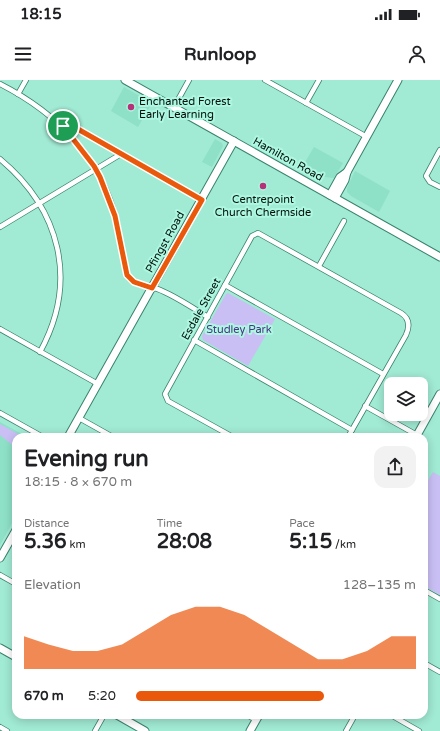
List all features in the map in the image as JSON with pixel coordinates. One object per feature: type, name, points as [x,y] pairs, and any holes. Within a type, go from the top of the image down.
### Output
[{"type":"main road","name":"Hamilton Road","points":[[125,80],[440,257]]},
{"type":"main road","points":[[333,197],[340,177],[347,172],[398,80]]},
{"type":"main road","name":"Pfingst Road","points":[[70,433],[234,141]]},
{"type":"main road","points":[[418,433],[440,394]]},
{"type":"main road","points":[[1,555],[12,537]]},
{"type":"main road","points":[[0,648],[12,656]]},
{"type":"main road","points":[[124,719],[145,731]]},
{"type":"main road","points":[[250,731],[256,719]]},
{"type":"street","points":[[18,94],[26,80]]},
{"type":"street","points":[[174,107],[189,80]]},
{"type":"street","points":[[265,80],[367,137]]},
{"type":"street","points":[[306,103],[319,80]]},
{"type":"street","points":[[0,84],[40,108],[63,126],[96,169],[115,216],[127,275],[134,282],[152,288],[208,317]]},
{"type":"street","points":[[63,126],[73,127],[202,200]]},
{"type":"street","points":[[440,150],[427,172],[427,178],[440,187]]},
{"type":"street","points":[[0,227],[121,154]]},
{"type":"street","points":[[0,159],[25,182],[40,203],[53,231],[60,261],[59,295],[54,318],[40,352]]},
{"type":"street","points":[[344,221],[318,266],[401,313],[408,322],[407,331],[350,433]]},
{"type":"street","name":"Esdale Street","points":[[226,433],[168,401],[165,396],[166,390],[252,236],[257,233],[262,234],[318,266]]},
{"type":"street","points":[[225,285],[383,374]]},
{"type":"street","points":[[0,330],[98,384]]},
{"type":"street","points":[[194,340],[352,430]]},
{"type":"street","points":[[365,406],[411,433]]},
{"type":"street","points":[[0,413],[37,433]]},
{"type":"street","points":[[79,418],[106,433]]},
{"type":"street","points":[[0,575],[12,582]]},
{"type":"street","points":[[428,592],[440,599]]},
{"type":"street","points":[[428,665],[440,672]]},
{"type":"street","points":[[95,731],[102,719]]},
{"type":"street","points":[[346,731],[353,719]]},
{"type":"street","points":[[398,719],[419,731]]},
{"type":"street","points":[[0,727],[7,731]]},
{"type":"shaded area","name":"Enchanted Forest Early Learning","points":[[124,87],[152,103],[138,127],[111,111]]},
{"type":"shaded area","points":[[215,139],[222,143],[223,146],[212,167],[202,162]]},
{"type":"shaded area","points":[[314,147],[343,163],[334,178],[316,176],[301,169]]},
{"type":"shaded area","points":[[355,171],[390,191],[379,212],[351,196],[347,192],[347,188]]},
{"type":"shaded area","points":[[0,422],[20,433],[12,433],[12,523],[0,545]]},
{"type":"green space","name":"Studley Park","points":[[228,293],[275,319],[248,366],[203,340],[202,336]]},
{"type":"green space","points":[[0,424],[17,433],[12,433],[12,445],[0,435]]},
{"type":"green space","points":[[433,472],[440,476],[440,595],[428,588],[428,480]]},
{"type":"place","name":"Enchanted Forest Early Learning","points":[[131,107]]},
{"type":"place","name":"Centrepoint Church Chermside","points":[[263,186]]},
{"type":"route","points":[[63,126],[71,126],[76,128],[202,200],[152,288],[134,282],[125,272],[123,251],[115,216],[100,177],[94,166],[63,126]]}]
